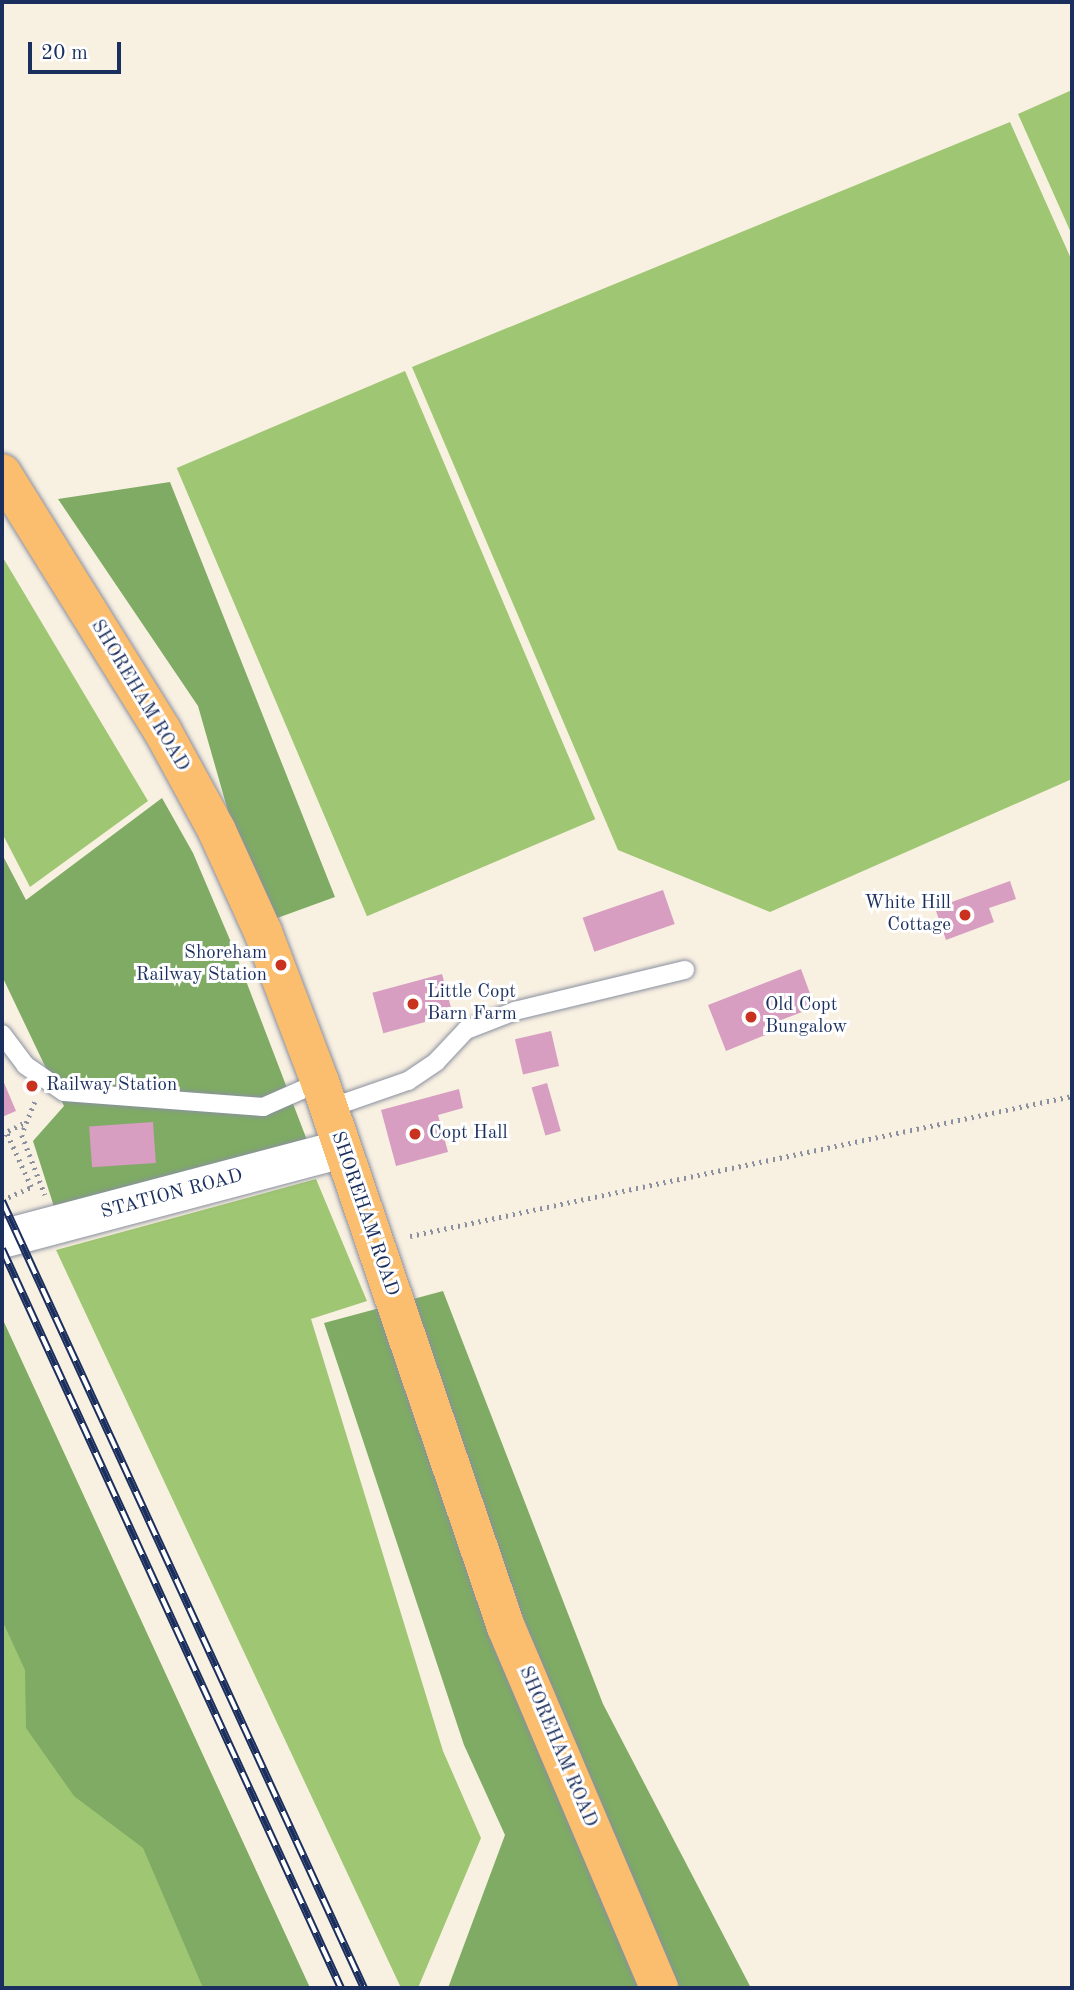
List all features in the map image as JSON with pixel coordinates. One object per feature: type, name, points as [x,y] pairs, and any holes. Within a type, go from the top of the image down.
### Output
[{"type":"main road","name":"SHOREHAM ROAD","points":[[2,473],[162,730],[217,831],[263,932],[324,1095],[372,1243],[506,1627],[659,1988]]},
{"type":"street","name":"STATION ROAD","points":[[2,1239],[342,1149]]},
{"type":"lane","points":[[2,1034],[25,1065],[64,1092],[263,1107],[408,1081],[436,1062],[466,1030],[515,1011],[685,970]]},
{"type":"path","points":[[45,1078],[22,1135],[51,1209]]},
{"type":"path","points":[[372,1243],[1072,1096]]},
{"type":"path","points":[[2,1200],[31,1186],[5,1134],[27,1121]]},
{"type":"green space","points":[[1072,90],[1072,235],[1018,114]]},
{"type":"green space","points":[[1010,122],[1072,261],[1072,779],[770,912],[618,850],[412,367]]},
{"type":"green space","points":[[405,371],[595,819],[367,916],[177,468]]},
{"type":"green space","points":[[170,482],[335,897],[269,921],[232,825],[198,706],[58,499]]},
{"type":"green space","points":[[2,556],[148,801],[30,887],[2,833]]},
{"type":"green space","points":[[162,798],[193,853],[233,947],[310,1148],[56,1213],[33,1141],[64,1106],[2,976],[2,854],[26,900]]},
{"type":"green space","points":[[316,1179],[367,1301],[311,1319],[443,1751],[481,1838],[418,1988],[401,1988],[56,1250]]},
{"type":"green space","points":[[443,1291],[603,1704],[751,1988],[448,1988],[505,1835],[464,1745],[324,1323]]},
{"type":"green space","points":[[2,1318],[310,1988],[2,1988]]},
{"type":"green space","points":[[2,1318],[310,1988],[203,1988],[143,1848],[74,1796],[26,1728],[25,1670],[2,1620]]},
{"type":"building","name":"White Hill Cottage","points":[[1010,881],[1016,899],[989,908],[994,922],[946,940],[935,908]]},
{"type":"building","points":[[663,890],[675,924],[594,952],[583,918]]},
{"type":"building","name":"Old Copt Bungalow","points":[[801,969],[815,1007],[763,1027],[768,1034],[726,1051],[708,1005]]},
{"type":"building","name":"Little Copt Barn Farm","points":[[442,974],[453,1015],[383,1033],[372,993]]},
{"type":"building","points":[[551,1031],[559,1066],[523,1074],[515,1039]]},
{"type":"building","points":[[2,1078],[16,1111],[2,1117]]},
{"type":"building","points":[[547,1083],[561,1131],[545,1135],[532,1087]]},
{"type":"building","name":"Copt Hall","points":[[459,1089],[463,1108],[438,1115],[448,1152],[396,1166],[381,1110]]},
{"type":"building","points":[[153,1122],[156,1163],[92,1167],[89,1126]]},
{"type":"railway","points":[[2,1201],[364,1988]]},
{"type":"railway","points":[[2,1249],[341,1988]]},
{"type":"place","name":"White Hill Cottage","points":[[965,915]]},
{"type":"place","name":"Shoreham Railway Station","points":[[281,965]]},
{"type":"place","name":"Little Copt Barn Farm","points":[[413,1004]]},
{"type":"place","name":"Old Copt Bungalow","points":[[751,1017]]},
{"type":"place","name":"Railway Station","points":[[32,1086]]},
{"type":"place","name":"Copt Hall","points":[[415,1134]]}]
